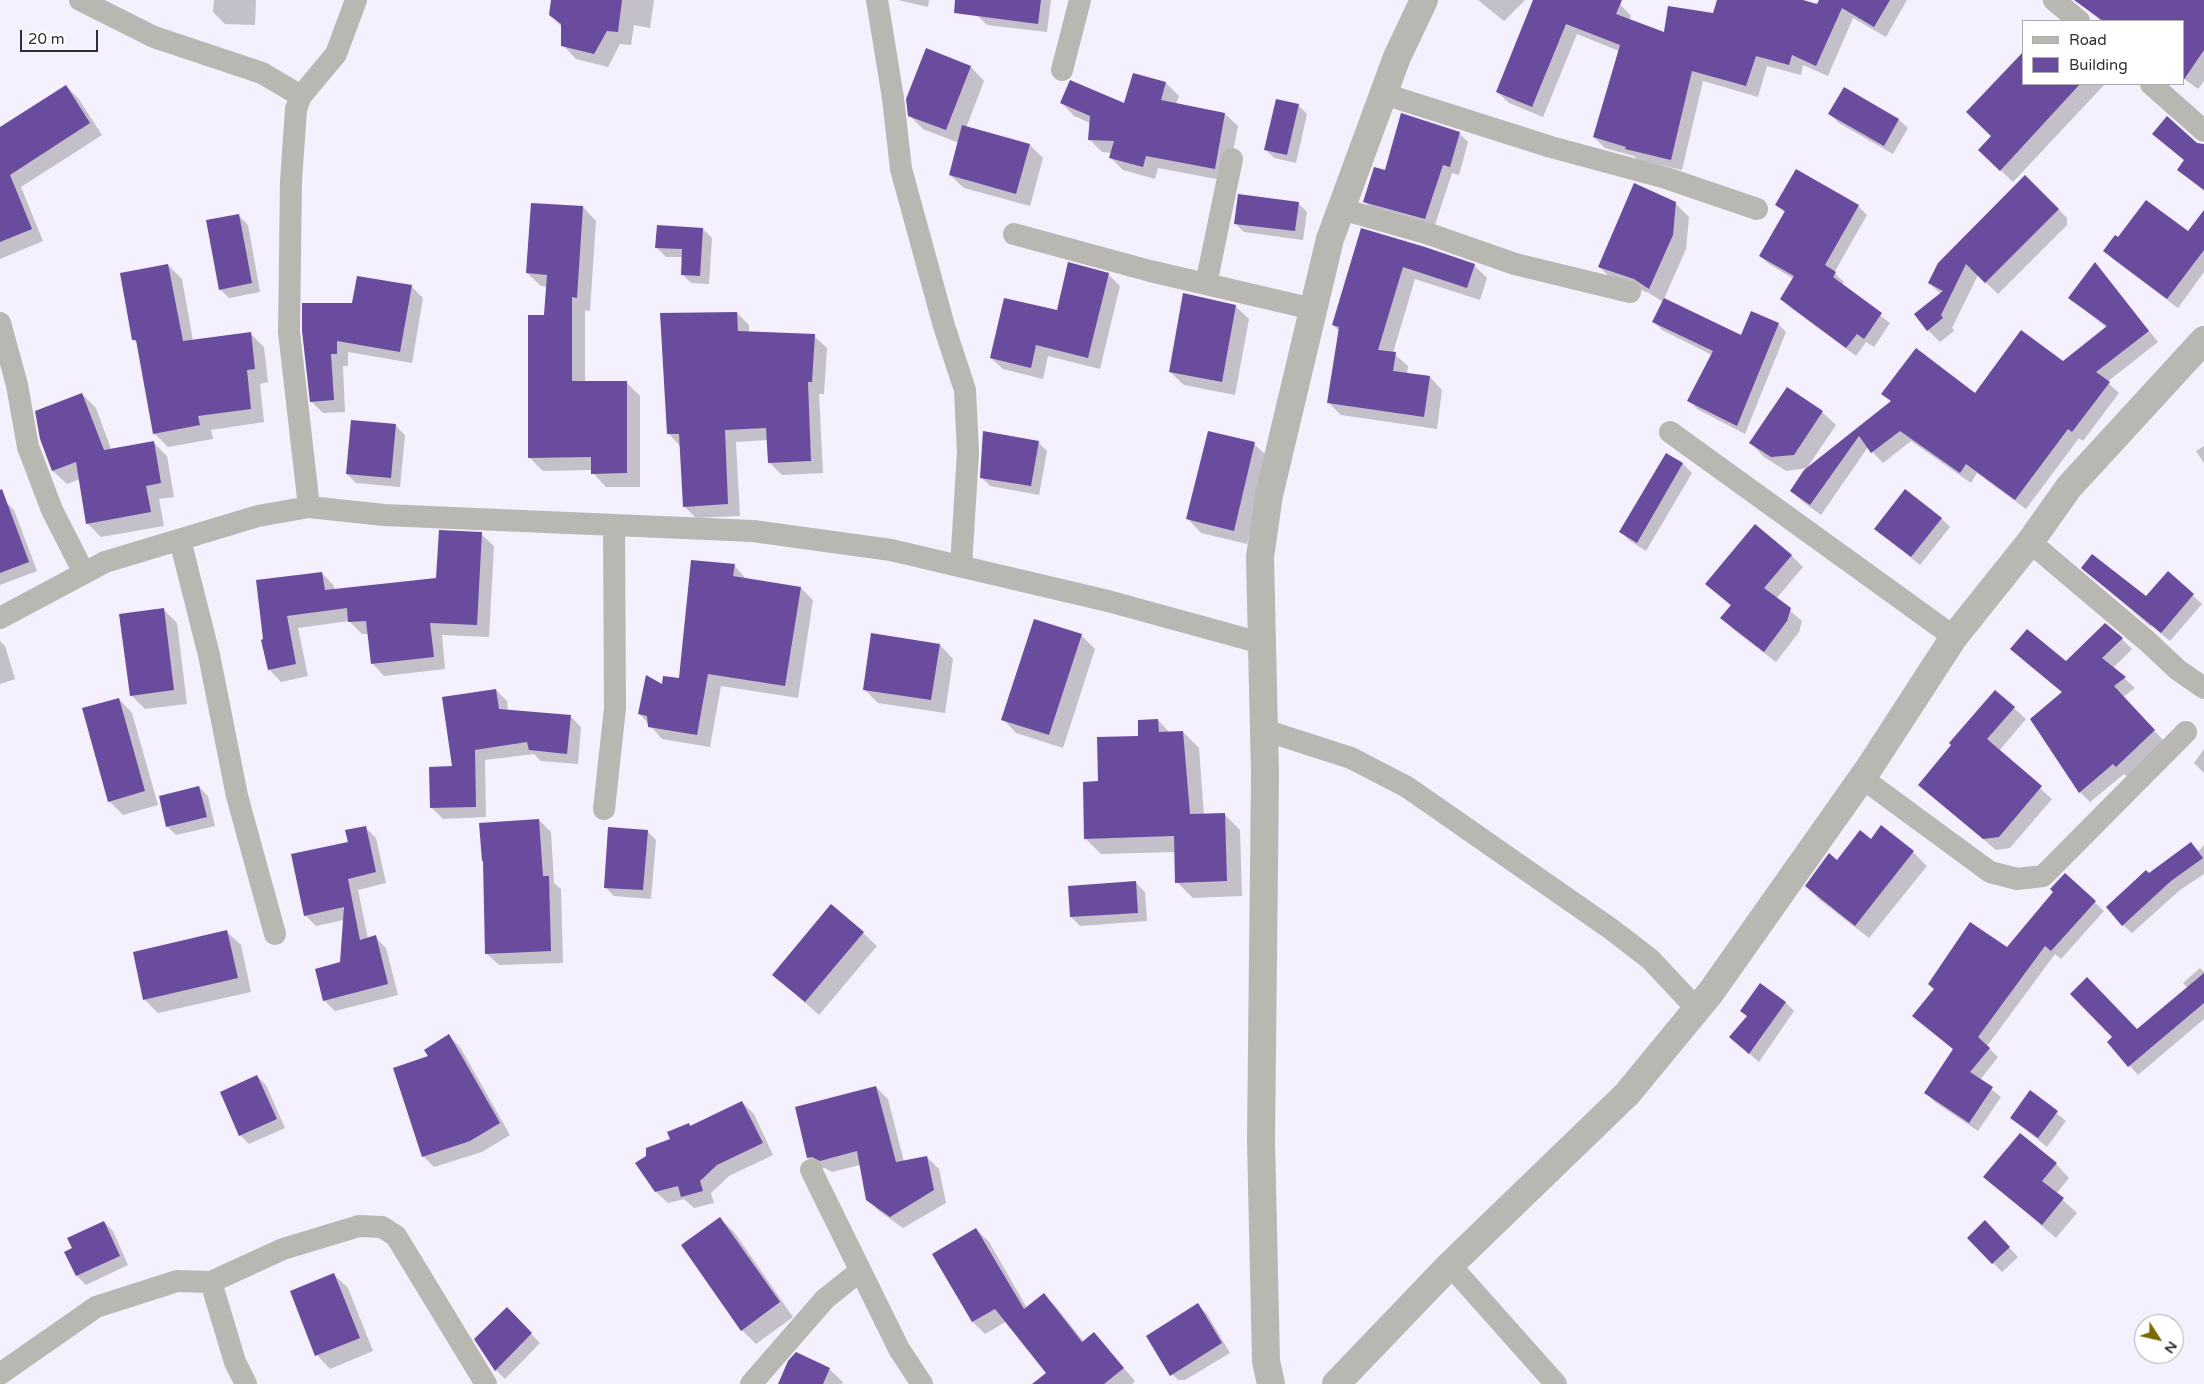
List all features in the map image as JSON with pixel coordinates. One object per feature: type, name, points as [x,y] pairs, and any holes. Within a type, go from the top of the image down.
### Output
[{"type":"street","points":[[80,0],[154,36],[262,73],[301,96]]},
{"type":"street","points":[[309,507],[288,332],[291,181],[296,109],[301,96],[336,54],[356,0]]},
{"type":"street","points":[[877,0],[893,98],[901,169],[944,326],[965,390],[968,452],[961,566]]},
{"type":"street","points":[[1062,70],[1080,0]]},
{"type":"street","points":[[1271,1384],[1266,1361],[1261,1140],[1265,775],[1260,557],[1269,495],[1330,239],[1397,57],[1424,0]]},
{"type":"street","points":[[2054,0],[2078,20]]},
{"type":"street","points":[[2152,85],[2203,127]]},
{"type":"street","points":[[1384,94],[1551,147],[1666,178],[1756,209]]},
{"type":"street","points":[[1206,284],[1232,159]]},
{"type":"street","points":[[1341,209],[1429,234],[1515,264],[1630,292]]},
{"type":"street","points":[[1014,234],[1206,284],[1313,309]]},
{"type":"street","points":[[0,323],[17,385],[28,447],[52,510],[84,573]]},
{"type":"street","points":[[1336,1384],[1450,1265],[1627,1094],[1697,1009],[1862,778],[1954,637],[2030,542],[2069,487],[2204,340]]},
{"type":"street","points":[[1670,432],[1954,637]]},
{"type":"street","points":[[0,618],[105,562],[258,516],[309,507],[384,515],[753,531],[891,550],[1108,600],[1261,643]]},
{"type":"street","points":[[604,809],[615,708],[614,526]]},
{"type":"street","points":[[180,540],[209,655],[237,796],[275,934]]},
{"type":"street","points":[[2030,542],[2178,670],[2204,688]]},
{"type":"street","points":[[1264,730],[1351,758],[1408,787],[1611,929],[1650,959],[1697,1009]]},
{"type":"street","points":[[1862,778],[1990,872],[2017,879],[2043,876],[2186,732]]},
{"type":"street","points":[[811,1170],[899,1349],[922,1384]]},
{"type":"street","points":[[0,1374],[96,1307],[177,1282],[211,1282],[283,1249],[359,1226],[382,1227],[396,1236],[486,1384]]},
{"type":"street","points":[[1450,1265],[1556,1384]]},
{"type":"street","points":[[750,1384],[825,1299],[860,1271]]},
{"type":"street","points":[[211,1282],[235,1362],[246,1384]]},
{"type":"building","points":[[551,0],[622,0],[618,32],[607,31],[594,54],[561,46],[561,24],[549,15]]},
{"type":"building","points":[[955,0],[1041,0],[1038,24],[954,13]]},
{"type":"building","points":[[1533,0],[1622,0],[1616,14],[1664,32],[1668,6],[1713,13],[1717,0],[1803,0],[1817,4],[1819,0],[1890,0],[1874,27],[1842,8],[1816,66],[1792,55],[1789,65],[1756,56],[1746,86],[1692,71],[1671,160],[1625,149],[1626,147],[1593,137],[1620,45],[1566,24],[1532,107],[1496,92]]},
{"type":"building","points":[[2074,0],[2204,0],[2204,50],[2184,80],[2184,20],[2102,20]]},
{"type":"building","points":[[926,48],[971,66],[946,130],[908,116],[906,99]]},
{"type":"building","points":[[2022,53],[2022,85],[2079,85],[2000,171],[1978,150],[1991,136],[1966,112]]},
{"type":"building","points":[[1133,73],[1166,82],[1161,100],[1225,113],[1215,169],[1146,156],[1143,167],[1109,158],[1114,141],[1088,140],[1090,116],[1060,103],[1070,80],[1124,103]]},
{"type":"building","points":[[66,85],[90,123],[10,175],[32,229],[0,242],[0,127]]},
{"type":"building","points":[[1844,87],[1899,119],[1884,146],[1828,114]]},
{"type":"building","points":[[1276,99],[1299,104],[1287,155],[1264,150]]},
{"type":"building","points":[[1401,113],[1460,132],[1450,167],[1443,165],[1425,219],[1363,202],[1374,167],[1385,170]]},
{"type":"building","points":[[2167,116],[2197,143],[2204,144],[2204,190],[2177,170],[2184,160],[2152,134]]},
{"type":"building","points":[[962,125],[1030,144],[1016,194],[949,175]]},
{"type":"building","points":[[1796,169],[1859,205],[1825,265],[1836,272],[1833,277],[1882,313],[1864,339],[1857,334],[1846,348],[1780,299],[1794,276],[1759,256],[1785,211],[1775,205]]},
{"type":"building","points":[[2025,175],[2059,209],[1985,283],[1966,264],[1941,315],[1943,318],[1927,331],[1914,314],[1943,291],[1928,283],[1938,263]]},
{"type":"building","points":[[1634,183],[1676,202],[1673,235],[1649,289],[1634,279],[1598,267]]},
{"type":"building","points":[[1238,194],[1299,202],[1295,231],[1234,224]]},
{"type":"building","points":[[2146,200],[2188,231],[2204,210],[2204,250],[2167,299],[2103,251],[2115,235],[2118,237]]},
{"type":"building","points":[[531,203],[583,206],[577,298],[572,297],[572,381],[627,381],[627,473],[591,474],[591,457],[528,458],[528,315],[544,315],[547,275],[526,273]]},
{"type":"building","points":[[239,214],[252,283],[219,290],[206,220]]},
{"type":"building","points":[[657,225],[703,228],[700,276],[681,275],[682,249],[655,248]]},
{"type":"building","points":[[1361,228],[1475,264],[1467,288],[1403,267],[1378,350],[1396,352],[1393,371],[1430,376],[1424,417],[1327,403],[1339,327],[1332,325]]},
{"type":"building","points":[[1068,262],[1109,273],[1088,358],[1036,345],[1031,368],[990,358],[1004,298],[1057,310]]},
{"type":"building","points":[[2095,262],[2149,331],[2096,372],[2110,382],[2072,432],[2068,429],[2015,500],[1966,464],[1960,473],[1900,431],[1871,453],[1859,436],[1810,505],[1790,491],[1804,470],[1891,401],[1881,394],[1916,348],[1975,393],[2021,330],[2063,361],[2107,326],[2068,298]]},
{"type":"building","points":[[168,264],[183,341],[251,332],[255,369],[247,370],[251,409],[198,416],[200,425],[153,434],[136,340],[132,340],[120,273]]},
{"type":"building","points":[[357,276],[412,285],[400,352],[337,341],[337,354],[331,354],[334,400],[310,402],[302,331],[302,303],[352,303]]},
{"type":"building","points":[[1183,293],[1236,305],[1222,382],[1169,372]]},
{"type":"building","points":[[1664,298],[1741,335],[1751,311],[1779,323],[1737,426],[1687,401],[1713,351],[1652,322]]},
{"type":"building","points":[[737,312],[738,331],[815,334],[812,382],[808,382],[811,461],[768,463],[766,428],[725,430],[728,504],[683,507],[679,434],[667,434],[660,313]]},
{"type":"building","points":[[1787,387],[1823,411],[1794,455],[1771,457],[1749,443]]},
{"type":"building","points":[[82,393],[104,450],[154,441],[161,483],[146,486],[151,512],[86,524],[76,462],[52,471],[40,439],[35,411]]},
{"type":"building","points":[[351,420],[396,424],[391,478],[346,474]]},
{"type":"building","points":[[983,431],[1039,441],[1031,486],[980,478]]},
{"type":"building","points":[[1208,431],[1255,442],[1234,531],[1186,519]]},
{"type":"building","points":[[1666,453],[1683,463],[1637,543],[1619,532]]},
{"type":"building","points":[[2,489],[29,562],[0,573],[0,490]]},
{"type":"building","points":[[1905,489],[1942,518],[1911,557],[1874,529]]},
{"type":"building","points":[[1755,524],[1792,555],[1764,588],[1791,608],[1787,621],[1764,652],[1720,618],[1731,605],[1705,584]]},
{"type":"building","points":[[439,530],[482,532],[477,625],[430,623],[434,657],[371,664],[366,621],[348,622],[347,608],[287,616],[296,664],[268,670],[261,640],[263,639],[256,580],[322,572],[325,590],[436,578]]},
{"type":"building","points":[[2092,554],[2146,596],[2168,571],[2194,594],[2161,633],[2081,568]]},
{"type":"building","points":[[691,560],[735,564],[733,576],[801,587],[785,686],[708,674],[697,735],[648,727],[647,716],[638,714],[646,675],[662,684],[663,676],[679,678]]},
{"type":"building","points":[[164,608],[174,690],[130,696],[119,614]]},
{"type":"building","points":[[1034,619],[1082,634],[1049,735],[1001,720]]},
{"type":"building","points":[[2105,623],[2123,638],[2102,658],[2126,677],[2114,686],[2155,730],[2116,767],[2113,764],[2079,793],[2030,719],[2062,692],[2010,649],[2027,629],[2066,661]]},
{"type":"building","points":[[871,633],[940,644],[931,700],[863,690]]},
{"type":"building","points":[[496,689],[499,709],[571,715],[567,754],[529,750],[527,742],[475,750],[476,807],[430,808],[429,767],[452,766],[442,697]]},
{"type":"building","points":[[1995,690],[2015,707],[1987,739],[2042,786],[1999,837],[1983,839],[1918,785],[1951,745],[1949,743]]},
{"type":"building","points":[[119,698],[145,791],[108,802],[82,708]]},
{"type":"building","points":[[1158,719],[1159,732],[1183,731],[1190,814],[1225,813],[1227,881],[1175,883],[1174,836],[1084,839],[1083,782],[1098,781],[1097,737],[1138,736],[1138,720]]},
{"type":"building","points":[[199,786],[207,817],[166,827],[159,796]]},
{"type":"building","points":[[539,819],[543,876],[549,876],[551,951],[485,954],[483,861],[479,823]]},
{"type":"building","points":[[1881,825],[1914,851],[1855,926],[1805,886],[1829,853],[1837,860],[1860,830],[1871,839]]},
{"type":"building","points":[[366,826],[376,872],[348,879],[360,940],[376,935],[388,984],[323,1001],[315,969],[340,962],[344,907],[304,916],[291,854],[348,842],[345,830]]},
{"type":"building","points":[[608,827],[648,830],[643,890],[604,888]]},
{"type":"building","points":[[2191,842],[2203,858],[2171,881],[2122,926],[2106,907],[2146,870],[2149,873]]},
{"type":"building","points":[[2065,873],[2096,901],[2051,951],[2045,946],[1978,1037],[1990,1048],[1970,1072],[1993,1087],[1969,1123],[1924,1093],[1953,1049],[1912,1016],[1934,989],[1928,984],[1970,922],[2007,947],[2053,892],[2050,889]]},
{"type":"building","points":[[1136,881],[1138,913],[1070,917],[1068,886]]},
{"type":"building","points":[[831,904],[864,932],[805,1002],[772,975]]},
{"type":"building","points":[[227,930],[238,978],[143,1000],[133,952]]},
{"type":"building","points":[[2204,973],[2204,1003],[2128,1067],[2107,1042],[2112,1037],[2070,994],[2087,977],[2137,1029]]},
{"type":"building","points":[[1760,983],[1786,1002],[1749,1054],[1729,1037],[1747,1016],[1740,1011]]},
{"type":"building","points":[[449,1034],[500,1123],[470,1141],[422,1157],[393,1068],[428,1056],[424,1050]]},
{"type":"building","points":[[257,1075],[277,1119],[239,1136],[220,1092]]},
{"type":"building","points":[[876,1086],[896,1162],[927,1156],[934,1190],[890,1217],[866,1200],[857,1151],[820,1161],[812,1157],[807,1158],[795,1107]]},
{"type":"building","points":[[2030,1090],[2058,1111],[2038,1138],[2010,1118]]},
{"type":"building","points":[[742,1101],[763,1143],[717,1165],[700,1181],[703,1191],[681,1197],[678,1186],[655,1192],[635,1163],[646,1156],[646,1148],[670,1139],[667,1132],[689,1123],[690,1126]]},
{"type":"building","points":[[2020,1133],[2057,1163],[2042,1181],[2064,1198],[2042,1225],[1983,1177]]},
{"type":"building","points":[[720,1217],[780,1302],[741,1331],[681,1245]]},
{"type":"building","points":[[1985,1220],[2010,1247],[1992,1264],[1967,1238]]},
{"type":"building","points":[[104,1221],[120,1256],[76,1276],[64,1252],[72,1248],[67,1238]]},
{"type":"building","points":[[976,1228],[1024,1309],[1044,1293],[1082,1342],[1094,1332],[1124,1368],[1104,1384],[1032,1384],[1046,1373],[995,1309],[972,1322],[932,1254]]},
{"type":"building","points":[[334,1273],[360,1338],[315,1356],[290,1291]]},
{"type":"building","points":[[1198,1303],[1222,1343],[1170,1376],[1146,1336]]},
{"type":"building","points":[[507,1307],[532,1333],[495,1371],[474,1339]]},
{"type":"building","points":[[796,1352],[830,1368],[823,1384],[778,1384],[788,1361]]}]
